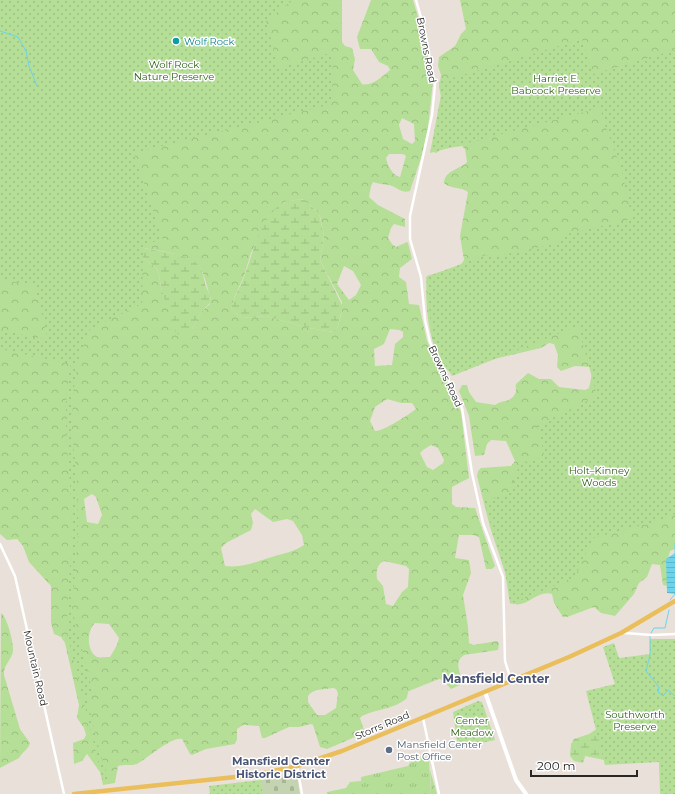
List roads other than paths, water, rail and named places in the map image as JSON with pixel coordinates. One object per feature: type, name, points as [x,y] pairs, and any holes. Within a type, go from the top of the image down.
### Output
[{"type":"main road","name":"Storrs Road","points":[[74,794],[227,779],[297,766],[342,751],[511,681],[621,633],[671,603]]},
{"type":"main road","points":[[485,692],[516,780],[526,794]]},
{"type":"street","name":"Browns Road","points":[[416,0],[424,28],[435,86],[432,115],[410,216],[410,239],[420,277],[425,320],[430,342],[462,408],[472,473],[483,523],[503,577],[505,661],[511,681]]},
{"type":"street","name":"Mountain Road","points":[[0,544],[14,576],[64,794]]},
{"type":"street","points":[[621,633],[648,635],[675,634]]},
{"type":"street","points":[[422,718],[438,794]]},
{"type":"street","points":[[297,766],[302,794]]},
{"type":"water","points":[[675,553],[675,594],[667,593],[666,559]]},
{"type":"waterway","points":[[0,31],[18,37],[26,51],[29,66],[37,86]]},
{"type":"waterway","points":[[675,543],[675,557]]},
{"type":"waterway","points":[[670,600],[675,594]]},
{"type":"waterway","points":[[651,633],[654,628],[665,628],[669,610]]},
{"type":"waterway","points":[[650,636],[650,655],[646,671],[659,687],[658,692],[663,696],[668,690],[675,696]]},
{"type":"place","name":"Wolf Rock","points":[[176,41]]},
{"type":"place","name":"Mansfield Center Post Office","points":[[389,750]]},
{"type":"district","name":"Mansfield Center","points":[[496,679]]},
{"type":"district","name":"Mansfield Center Historic District","points":[[281,767]]},
{"type":"park label","name":"Wolf Rock Nature Preserve","points":[[174,70]]},
{"type":"park label","name":"Harriet E. Babcock Preserve","points":[[556,84]]},
{"type":"park label","name":"Holt–Kinney Woods","points":[[599,476]]},
{"type":"park label","name":"Southworth Preserve","points":[[635,720]]},
{"type":"park label","name":"Center Meadow","points":[[472,726]]}]
